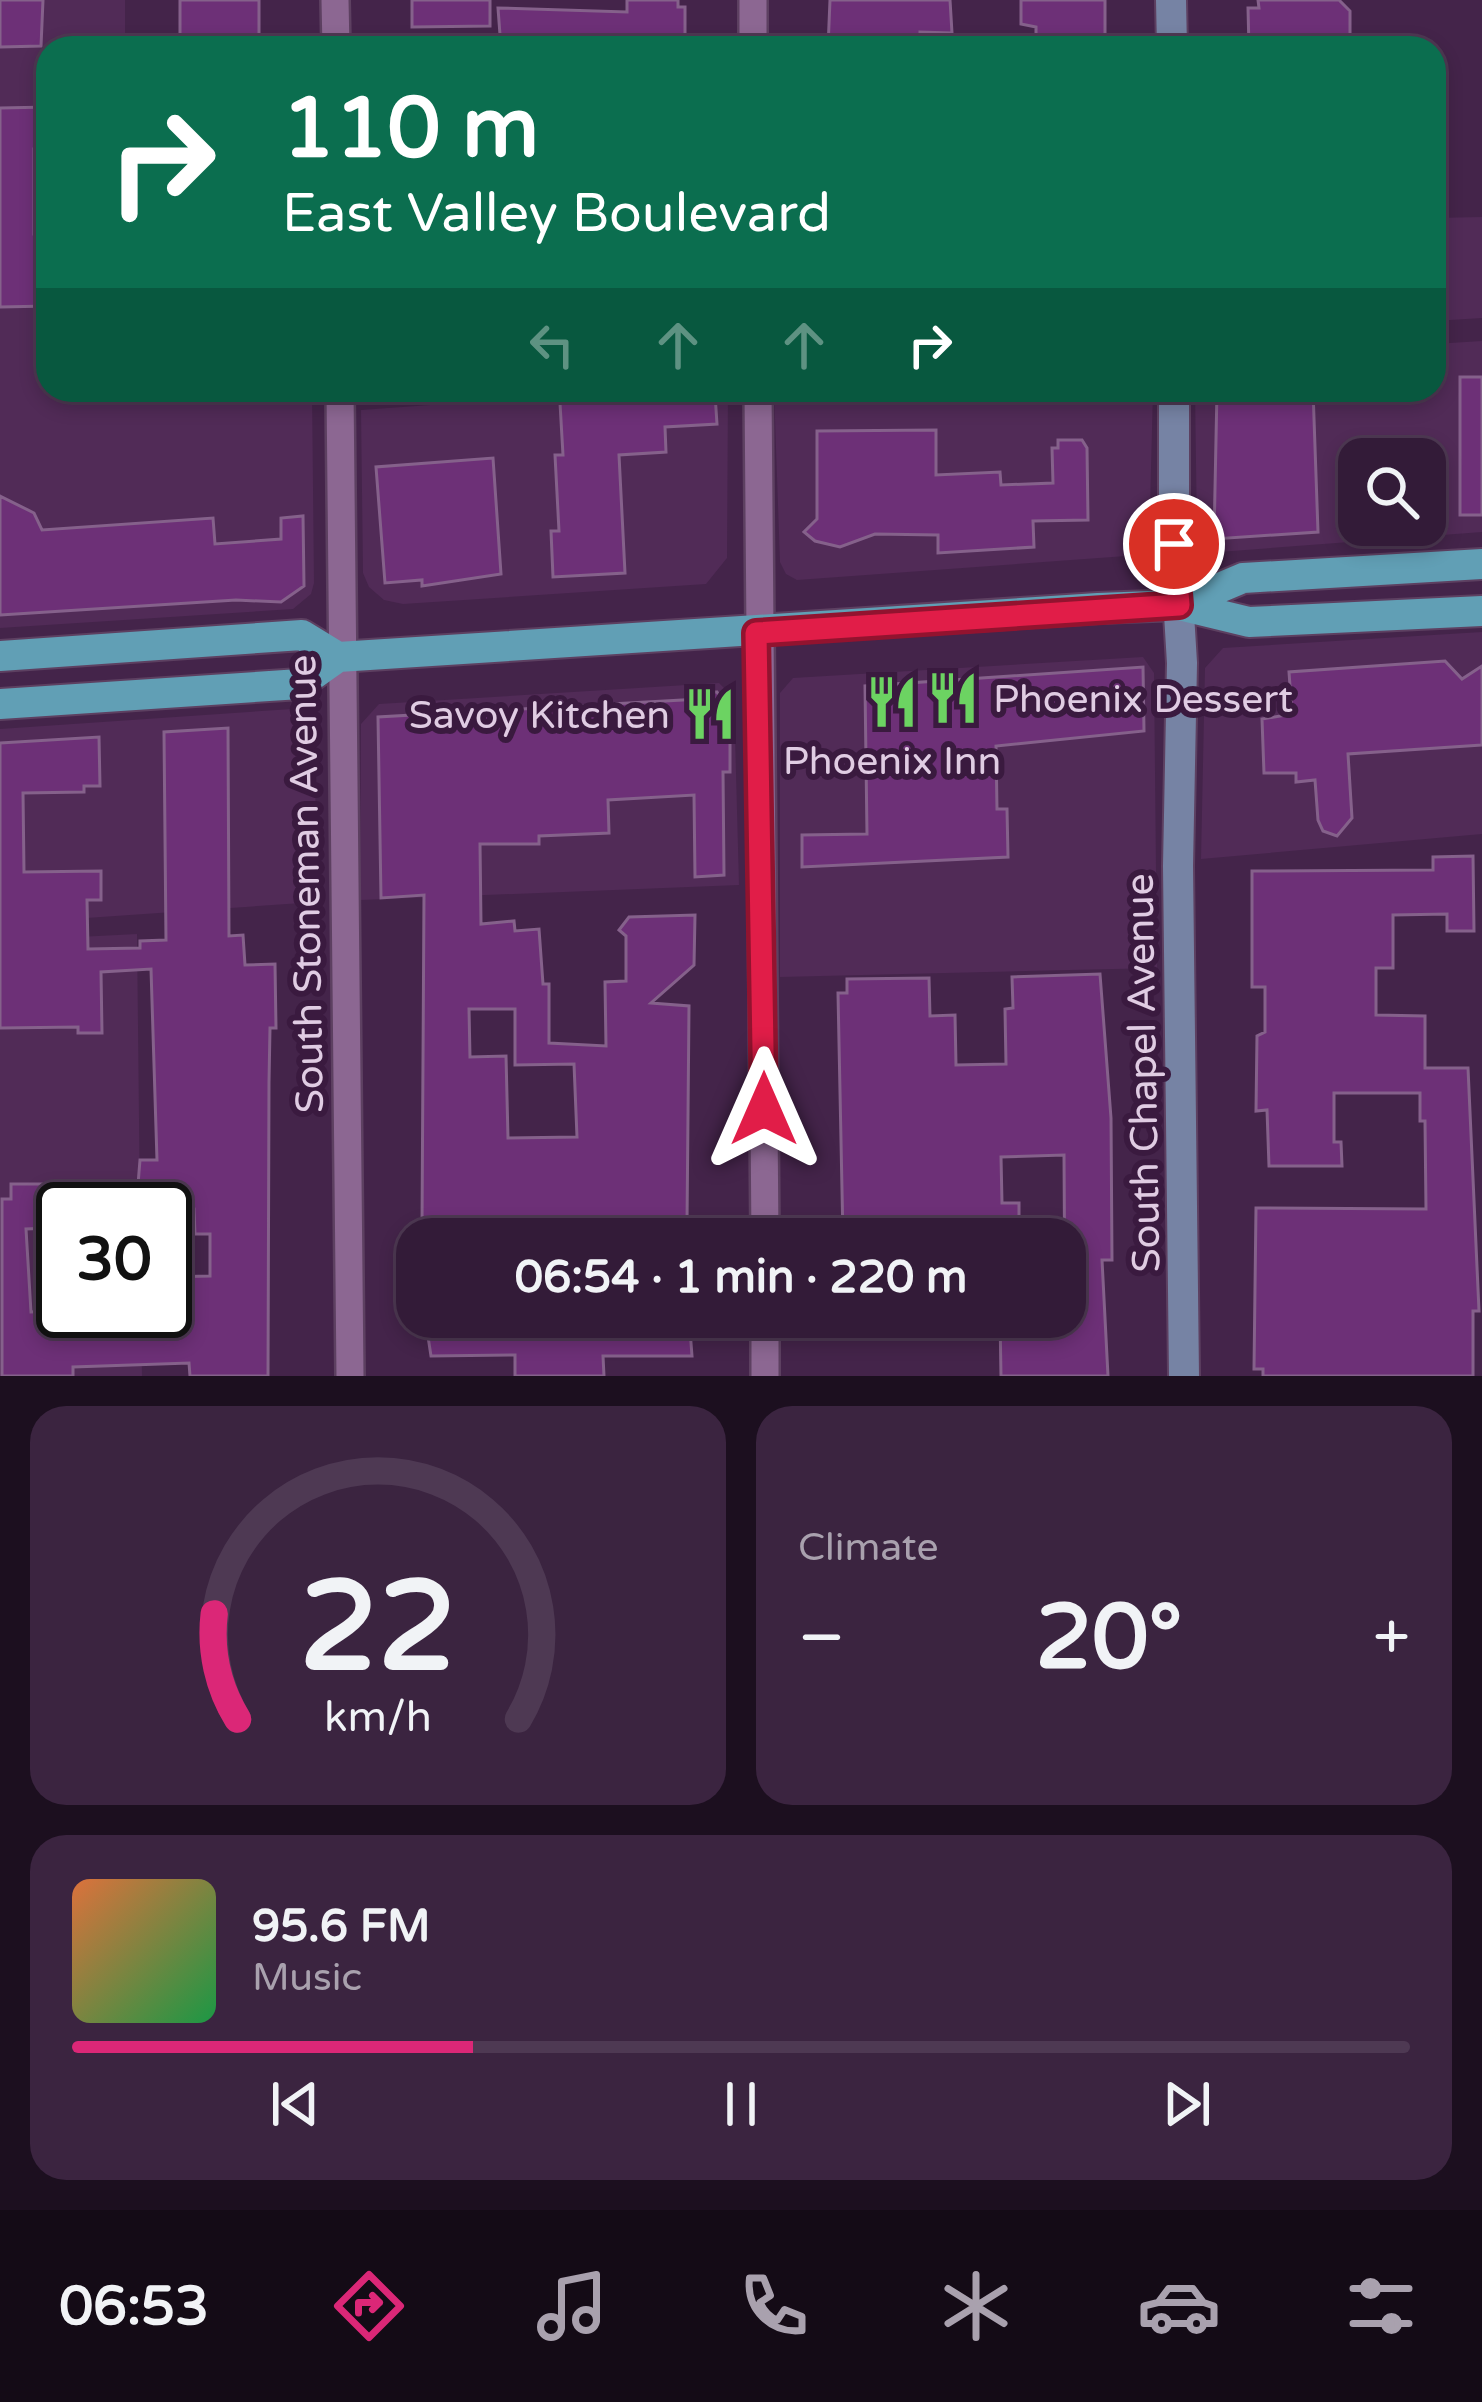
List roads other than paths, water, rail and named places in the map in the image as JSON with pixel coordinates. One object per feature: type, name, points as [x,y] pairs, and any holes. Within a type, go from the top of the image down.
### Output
[{"type":"main road","points":[[1179,605],[1244,578],[1482,564]]},
{"type":"main road","points":[[0,704],[300,684],[338,657],[1179,605],[1249,622],[1482,611]]},
{"type":"main road","points":[[0,656],[302,635],[338,657]]},
{"type":"street","points":[[335,0],[336,36]]},
{"type":"street","points":[[753,0],[753,36]]},
{"type":"street","points":[[1172,0],[1172,36]]},
{"type":"street","name":"South Stoneman Avenue","points":[[340,402],[338,657],[348,917],[350,1376]]},
{"type":"street","points":[[758,402],[756,633],[765,1218]]},
{"type":"street","name":"South Chapel Avenue","points":[[1174,402],[1184,1376]]},
{"type":"street","points":[[765,1338],[765,1376]]},
{"type":"place","name":"Phoenix Dessert","points":[[953,698]]},
{"type":"place","name":"Phoenix Inn","points":[[892,702]]},
{"type":"place","name":"Savoy Kitchen","points":[[710,714]]}]
